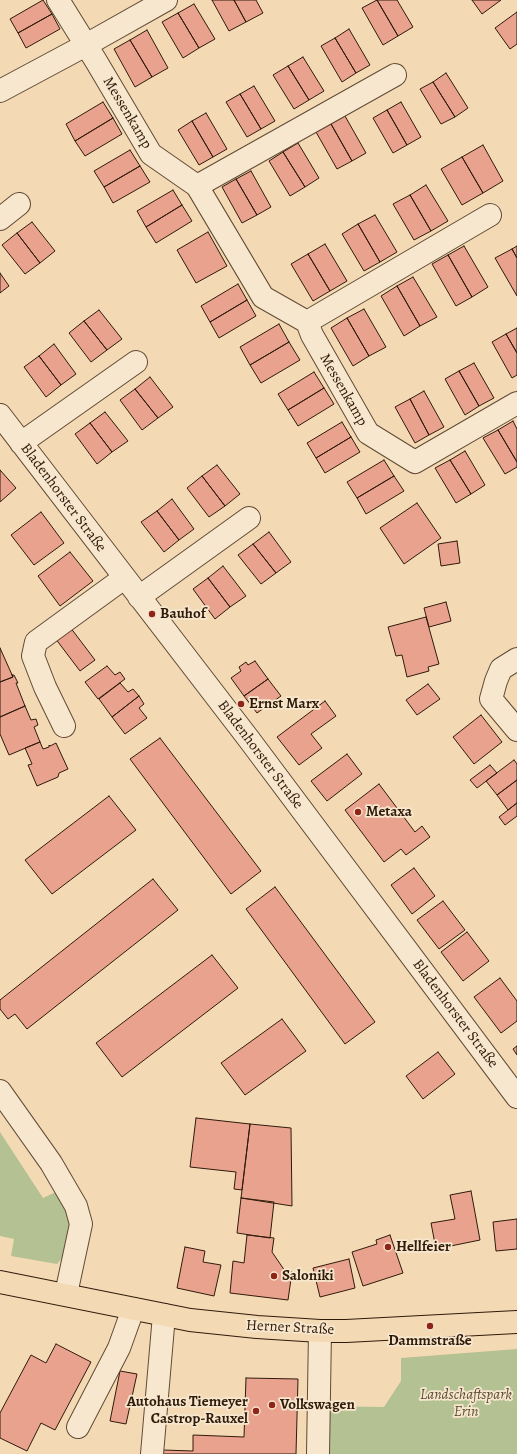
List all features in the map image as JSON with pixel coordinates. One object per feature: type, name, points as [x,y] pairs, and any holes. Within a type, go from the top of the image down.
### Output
[{"type":"main road","name":"Herner Straße","points":[[0,1282],[190,1320],[320,1332],[385,1330],[430,1326],[517,1322]]},
{"type":"street","name":"Messenkamp","points":[[58,0],[151,154],[197,186],[263,296],[307,322],[312,335],[368,433],[415,462],[517,403]]},
{"type":"street","points":[[0,91],[166,0]]},
{"type":"street","points":[[197,186],[395,75]]},
{"type":"street","points":[[0,219],[19,204]]},
{"type":"street","points":[[307,322],[490,215]]},
{"type":"street","points":[[21,443],[136,362]]},
{"type":"street","name":"Bladenhorster Straße","points":[[0,415],[138,597],[248,738],[517,1097]]},
{"type":"street","points":[[138,597],[249,518]]},
{"type":"street","points":[[64,726],[45,687],[33,656],[36,642],[124,578]]},
{"type":"street","points":[[517,659],[502,669],[496,681],[491,699],[517,730]]},
{"type":"street","points":[[0,1091],[51,1164],[76,1206],[81,1224],[66,1294]]},
{"type":"street","points":[[78,1427],[119,1348],[133,1308]]},
{"type":"street","points":[[152,1454],[164,1314]]},
{"type":"street","points":[[318,1454],[320,1332]]},
{"type":"green space","points":[[0,1132],[43,1198],[56,1192],[67,1211],[69,1222],[68,1238],[62,1258],[57,1264],[11,1256],[14,1239],[0,1236]]},
{"type":"green space","name":"Landschaftspark Erin","points":[[517,1349],[517,1454],[309,1454],[310,1406],[384,1407],[401,1381],[401,1358]]},
{"type":"building","points":[[43,0],[52,14],[18,33],[10,19]]},
{"type":"building","points":[[212,0],[234,0],[246,22],[229,31]]},
{"type":"building","points":[[234,0],[256,0],[263,13],[246,22]]},
{"type":"building","points":[[377,0],[398,36],[383,45],[362,8]]},
{"type":"building","points":[[377,0],[397,0],[413,27],[398,36]]},
{"type":"building","points":[[472,0],[501,0],[482,14]]},
{"type":"building","points":[[194,4],[215,39],[199,48],[178,13]]},
{"type":"building","points":[[517,12],[517,44],[510,49],[495,28]]},
{"type":"building","points":[[178,13],[199,48],[183,58],[162,22]]},
{"type":"building","points":[[52,14],[60,29],[26,48],[18,33]]},
{"type":"building","points":[[349,29],[370,65],[356,73],[335,38]]},
{"type":"building","points":[[147,30],[168,68],[152,77],[130,40]]},
{"type":"building","points":[[335,38],[356,73],[342,82],[321,46]]},
{"type":"building","points":[[130,40],[152,77],[135,87],[114,49]]},
{"type":"building","points":[[303,57],[324,91],[309,100],[288,66]]},
{"type":"building","points":[[288,66],[309,100],[294,109],[273,75]]},
{"type":"building","points":[[446,73],[468,108],[455,117],[433,82]]},
{"type":"building","points":[[433,82],[455,117],[441,124],[420,89]]},
{"type":"building","points":[[254,86],[275,121],[261,129],[240,94]]},
{"type":"building","points":[[240,94],[261,129],[247,137],[226,102]]},
{"type":"building","points":[[103,102],[113,118],[75,141],[66,124]]},
{"type":"building","points":[[401,102],[421,137],[407,145],[387,110]]},
{"type":"building","points":[[387,110],[407,145],[393,153],[373,118]]},
{"type":"building","points":[[206,113],[227,149],[213,157],[192,121]]},
{"type":"building","points":[[345,116],[366,153],[352,161],[331,124]]},
{"type":"building","points":[[113,118],[122,134],[85,156],[75,141]]},
{"type":"building","points":[[192,121],[213,157],[199,165],[178,130]]},
{"type":"building","points":[[331,124],[352,161],[337,169],[316,132]]},
{"type":"building","points":[[298,143],[319,178],[305,187],[283,152]]},
{"type":"building","points":[[483,145],[503,181],[483,193],[462,157]]},
{"type":"building","points":[[130,150],[140,166],[104,187],[94,171]]},
{"type":"building","points":[[283,152],[305,187],[290,196],[269,161]]},
{"type":"building","points":[[462,157],[483,193],[462,205],[441,169]]},
{"type":"building","points":[[140,166],[150,182],[113,203],[104,187]]},
{"type":"building","points":[[251,171],[271,207],[257,215],[236,179]]},
{"type":"building","points":[[236,179],[257,215],[242,223],[222,187]]},
{"type":"building","points":[[426,185],[448,221],[431,231],[410,195]]},
{"type":"building","points":[[173,190],[182,205],[146,227],[137,211]]},
{"type":"building","points":[[410,195],[431,231],[414,240],[393,204]]},
{"type":"building","points":[[182,205],[192,221],[156,243],[146,227]]},
{"type":"building","points":[[375,215],[397,252],[380,262],[358,224]]},
{"type":"building","points":[[32,222],[55,251],[40,263],[17,233]]},
{"type":"building","points":[[358,224],[380,262],[364,271],[342,234]]},
{"type":"building","points":[[208,232],[227,266],[196,283],[177,250]]},
{"type":"building","points":[[17,233],[40,263],[25,274],[2,245]]},
{"type":"building","points":[[325,244],[347,281],[330,291],[308,254]]},
{"type":"building","points":[[464,246],[488,287],[472,297],[448,255]]},
{"type":"building","points":[[517,246],[517,258],[512,249]]},
{"type":"building","points":[[512,249],[517,258],[517,296],[495,258]]},
{"type":"building","points":[[308,254],[330,291],[313,301],[291,264]]},
{"type":"building","points":[[448,255],[472,297],[456,306],[432,264]]},
{"type":"building","points":[[0,273],[9,286],[0,293]]},
{"type":"building","points":[[413,277],[437,317],[420,326],[397,286]]},
{"type":"building","points":[[238,284],[247,300],[210,322],[201,306]]},
{"type":"building","points":[[397,286],[420,326],[404,336],[381,296]]},
{"type":"building","points":[[247,300],[256,316],[219,338],[210,322]]},
{"type":"building","points":[[364,309],[386,347],[369,356],[347,318]]},
{"type":"building","points":[[99,310],[122,339],[107,350],[84,321]]},
{"type":"building","points":[[347,318],[369,356],[353,366],[331,328]]},
{"type":"building","points":[[84,321],[107,350],[91,362],[69,333]]},
{"type":"building","points":[[279,324],[289,342],[250,365],[240,347]]},
{"type":"building","points":[[517,328],[517,353],[506,334]]},
{"type":"building","points":[[506,334],[517,353],[517,375],[512,378],[492,342]]},
{"type":"building","points":[[289,342],[300,360],[261,383],[250,365]]},
{"type":"building","points":[[54,344],[76,374],[61,385],[39,356]]},
{"type":"building","points":[[39,356],[61,385],[46,397],[24,367]]},
{"type":"building","points":[[474,363],[494,398],[479,406],[459,371]]},
{"type":"building","points":[[459,371],[479,406],[465,415],[445,379]]},
{"type":"building","points":[[314,372],[324,388],[288,410],[278,394]]},
{"type":"building","points":[[150,377],[173,407],[158,418],[135,389]]},
{"type":"building","points":[[324,388],[334,404],[298,426],[288,410]]},
{"type":"building","points":[[135,389],[158,418],[142,430],[120,400]]},
{"type":"building","points":[[424,391],[444,427],[429,435],[410,399]]},
{"type":"building","points":[[410,399],[429,435],[415,443],[395,407]]},
{"type":"building","points":[[105,412],[128,441],[112,452],[90,423]]},
{"type":"building","points":[[513,421],[517,429],[517,462],[498,430]]},
{"type":"building","points":[[342,422],[351,437],[316,458],[307,443]]},
{"type":"building","points":[[90,423],[112,452],[97,464],[75,434]]},
{"type":"building","points":[[498,430],[517,462],[517,467],[505,474],[483,438]]},
{"type":"building","points":[[351,437],[360,452],[325,473],[316,458]]},
{"type":"building","points":[[465,451],[485,485],[471,494],[450,460]]},
{"type":"building","points":[[384,460],[394,476],[357,498],[347,482]]},
{"type":"building","points":[[450,460],[471,494],[456,503],[435,468]]},
{"type":"building","points":[[217,465],[240,494],[225,506],[202,476]]},
{"type":"building","points":[[0,470],[16,488],[0,502]]},
{"type":"building","points":[[202,476],[225,506],[209,517],[187,488]]},
{"type":"building","points":[[394,476],[404,491],[366,514],[357,498]]},
{"type":"building","points":[[172,499],[194,529],[179,540],[157,511]]},
{"type":"building","points":[[417,503],[441,538],[404,564],[380,528]]},
{"type":"building","points":[[157,511],[179,540],[164,552],[141,522]]},
{"type":"building","points":[[41,512],[64,543],[34,565],[11,535]]},
{"type":"building","points":[[269,532],[291,562],[276,573],[253,544]]},
{"type":"building","points":[[457,541],[460,563],[441,566],[438,544]]},
{"type":"building","points":[[253,544],[276,573],[261,584],[238,555]]},
{"type":"building","points":[[70,552],[93,581],[60,606],[38,576]]},
{"type":"building","points":[[223,566],[246,596],[230,607],[208,578]]},
{"type":"building","points":[[208,578],[230,607],[215,619],[193,589]]},
{"type":"building","points":[[446,602],[451,621],[429,627],[424,608]]},
{"type":"building","points":[[426,617],[439,664],[428,667],[429,671],[407,677],[402,655],[396,656],[388,627]]},
{"type":"building","points":[[70,627],[95,660],[80,671],[55,638]]},
{"type":"building","points":[[0,648],[13,677],[0,682]]},
{"type":"building","points":[[255,661],[268,679],[244,696],[231,678],[241,671],[239,667],[246,662],[248,665]]},
{"type":"building","points":[[107,666],[115,675],[120,672],[125,679],[98,699],[85,682]]},
{"type":"building","points":[[12,675],[14,675],[18,683],[16,683],[25,706],[0,717],[0,682],[13,677]]},
{"type":"building","points":[[268,679],[281,696],[257,713],[244,696]]},
{"type":"building","points":[[120,683],[128,692],[133,689],[139,696],[112,717],[99,699]]},
{"type":"building","points":[[428,684],[440,699],[417,715],[406,700]]},
{"type":"building","points":[[139,696],[144,704],[139,708],[147,718],[125,734],[112,717]]},
{"type":"building","points":[[325,701],[336,716],[311,734],[322,748],[299,765],[277,737]]},
{"type":"building","points":[[25,706],[31,720],[36,719],[38,725],[34,727],[40,742],[9,755],[0,734],[0,717]]},
{"type":"building","points":[[481,715],[502,742],[474,764],[453,737]]},
{"type":"building","points":[[160,738],[261,871],[231,894],[130,759]]},
{"type":"building","points":[[40,742],[43,749],[56,743],[68,769],[59,773],[58,777],[37,786],[28,765],[32,764],[25,748]]},
{"type":"building","points":[[347,754],[362,774],[327,801],[311,781]]},
{"type":"building","points":[[514,760],[517,764],[517,780],[497,795],[486,781]]},
{"type":"building","points":[[490,765],[497,773],[477,788],[470,780]]},
{"type":"building","points":[[517,780],[517,803],[508,810],[497,795]]},
{"type":"building","points":[[379,784],[415,832],[422,826],[430,837],[406,855],[401,849],[384,862],[345,810]]},
{"type":"building","points":[[109,796],[136,830],[52,894],[25,860]]},
{"type":"building","points":[[517,803],[517,816],[505,825],[499,817]]},
{"type":"building","points":[[414,868],[435,896],[412,914],[391,885]]},
{"type":"building","points":[[153,879],[178,910],[27,1029],[15,1014],[8,1019],[0,1009],[0,1000]]},
{"type":"building","points":[[275,887],[375,1022],[345,1044],[246,909]]},
{"type":"building","points":[[443,901],[465,930],[439,949],[417,920]]},
{"type":"building","points":[[467,932],[489,961],[463,981],[441,952]]},
{"type":"building","points":[[212,955],[238,988],[122,1077],[96,1043]]},
{"type":"building","points":[[500,978],[517,1001],[517,1021],[501,1033],[474,997]]},
{"type":"building","points":[[282,1019],[306,1051],[245,1095],[221,1063]]},
{"type":"building","points":[[517,1046],[517,1055],[513,1049]]},
{"type":"building","points":[[438,1052],[455,1074],[423,1099],[406,1076]]},
{"type":"building","points":[[196,1118],[250,1124],[242,1190],[234,1189],[236,1172],[190,1167]]},
{"type":"building","points":[[250,1124],[291,1128],[292,1206],[241,1198]]},
{"type":"building","points":[[471,1191],[480,1240],[436,1249],[431,1223],[455,1219],[450,1195]]},
{"type":"building","points":[[241,1198],[274,1202],[270,1238],[237,1233]]},
{"type":"building","points":[[517,1219],[517,1249],[496,1251],[493,1222]]},
{"type":"building","points":[[247,1235],[274,1238],[272,1252],[285,1271],[292,1272],[288,1300],[230,1293],[233,1261],[244,1263]]},
{"type":"building","points":[[390,1235],[403,1273],[363,1286],[352,1252],[377,1244],[376,1240]]},
{"type":"building","points":[[185,1247],[205,1251],[203,1262],[221,1265],[214,1296],[177,1288]]},
{"type":"building","points":[[349,1259],[355,1288],[320,1297],[313,1268]]},
{"type":"building","points":[[56,1344],[91,1362],[55,1430],[41,1423],[27,1451],[0,1438],[0,1413],[31,1355],[46,1363]]},
{"type":"building","points":[[120,1371],[137,1374],[126,1424],[110,1421]]},
{"type":"building","name":"Volkswagen","points":[[246,1378],[298,1379],[296,1454],[163,1454],[163,1450],[193,1451],[193,1435],[244,1437]]},
{"type":"place","name":"Bauhof","points":[[152,614]]},
{"type":"place","name":"Ernst Marx","points":[[241,704]]},
{"type":"place","name":"Metaxa","points":[[358,812]]},
{"type":"place","name":"Hellfeier","points":[[388,1247]]},
{"type":"place","name":"Saloniki","points":[[274,1276]]},
{"type":"place","name":"Dammstraße","points":[[430,1326]]},
{"type":"place","name":"Volkswagen","points":[[272,1405]]},
{"type":"place","name":"Autohaus Tiemeyer Castrop-Rauxel","points":[[256,1411]]}]
